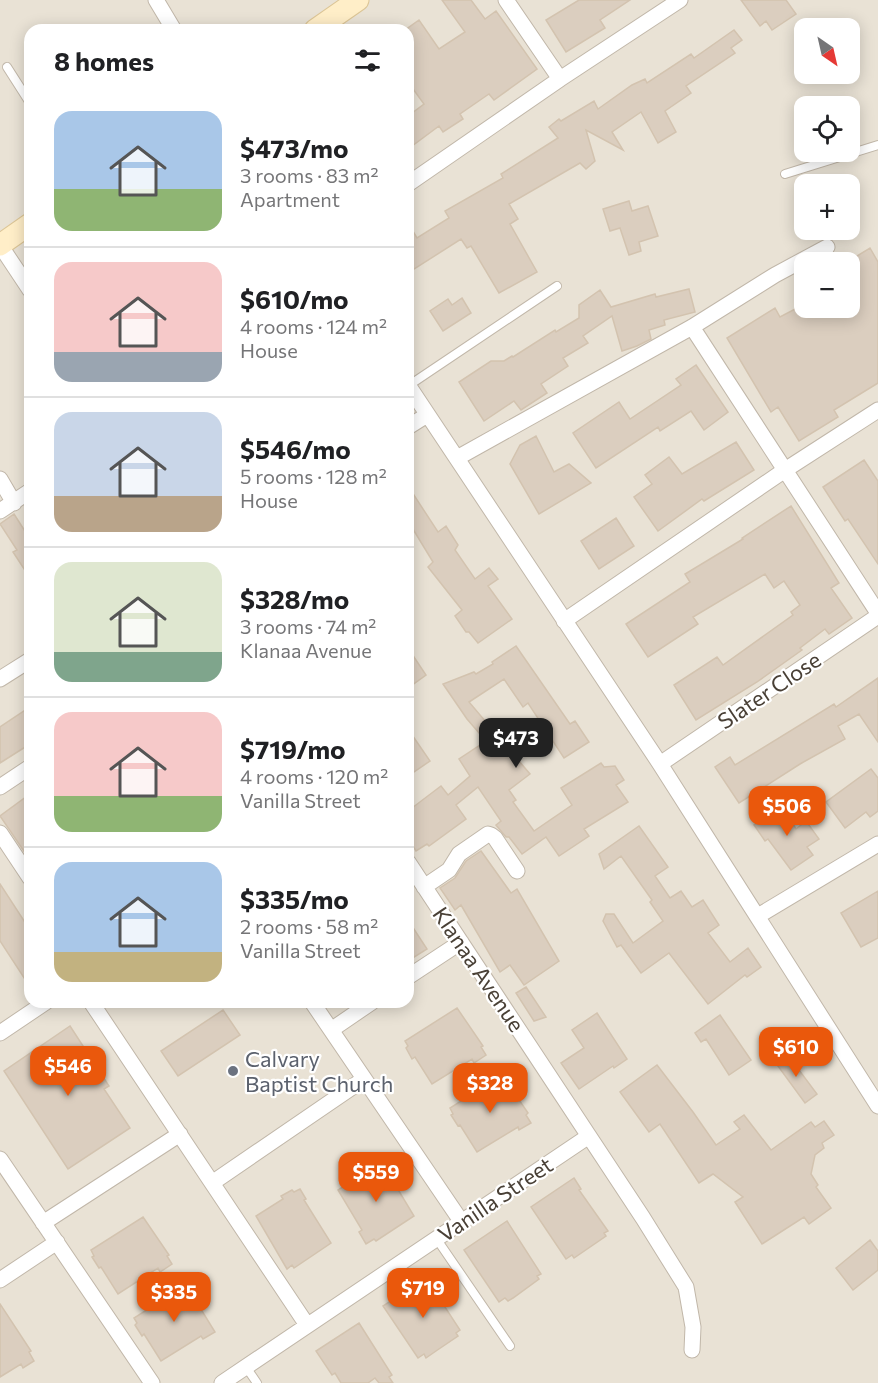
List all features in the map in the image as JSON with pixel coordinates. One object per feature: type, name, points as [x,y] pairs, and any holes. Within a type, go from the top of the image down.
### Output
[{"type":"street","points":[[156,0],[170,24]]},
{"type":"street","points":[[324,24],[358,0]]},
{"type":"street","points":[[506,0],[560,79]]},
{"type":"street","points":[[414,180],[680,0]]},
{"type":"street","points":[[24,228],[0,245],[24,281]]},
{"type":"street","points":[[457,458],[692,327],[775,275],[826,247]]},
{"type":"street","points":[[692,327],[878,615]]},
{"type":"street","points":[[414,394],[660,764],[878,1106]]},
{"type":"street","points":[[564,621],[785,470],[878,410]]},
{"type":"street","points":[[414,423],[427,415]]},
{"type":"street","points":[[0,479],[14,502]]},
{"type":"street","points":[[0,512],[24,495]]},
{"type":"street","name":"Slater Close","points":[[660,764],[878,615]]},
{"type":"street","points":[[0,680],[24,664]]},
{"type":"street","points":[[0,787],[24,770]]},
{"type":"street","points":[[0,833],[24,869]]},
{"type":"street","points":[[424,887],[449,870],[459,854],[488,834],[495,838],[518,871]]},
{"type":"street","points":[[758,916],[878,844]]},
{"type":"street","name":"Klanaa Avenue","points":[[414,871],[643,1218],[686,1287],[693,1327],[692,1350]]},
{"type":"street","points":[[414,973],[461,942]]},
{"type":"street","points":[[0,1033],[37,1008]]},
{"type":"street","points":[[95,1008],[308,1325]]},
{"type":"street","points":[[316,1008],[461,1221]]},
{"type":"street","points":[[331,1030],[363,1008]]},
{"type":"street","points":[[212,1183],[364,1079]]},
{"type":"street","points":[[43,1223],[180,1134]]},
{"type":"street","name":"Vanilla Street","points":[[222,1383],[589,1136]]},
{"type":"street","points":[[0,1159],[152,1383]]},
{"type":"street","points":[[0,1280],[57,1242]]},
{"type":"lane","points":[[7,67],[24,94]]},
{"type":"lane","points":[[785,174],[878,145]]},
{"type":"lane","points":[[414,381],[557,286]]},
{"type":"lane","points":[[436,1238],[510,1346]]},
{"type":"lane","points":[[246,1367],[257,1383]]},
{"type":"shaded area","points":[[0,0],[878,0],[878,1383],[0,1383]]},
{"type":"building","points":[[442,0],[471,0],[485,19],[496,11],[537,69],[494,100],[489,94],[460,114],[463,119],[443,132],[439,126],[414,145],[414,112],[424,104],[414,90],[414,24],[419,20],[439,49],[465,32]]},
{"type":"building","points":[[579,0],[630,0],[600,20],[605,28],[566,52],[546,20]]},
{"type":"building","points":[[741,0],[786,0],[796,14],[772,30],[766,21],[760,26]]},
{"type":"building","points":[[734,30],[742,40],[731,48],[735,53],[686,86],[691,93],[665,111],[676,132],[658,143],[641,112],[612,132],[623,150],[586,130],[595,161],[586,169],[580,163],[509,204],[518,219],[510,224],[537,272],[499,293],[471,246],[467,248],[461,239],[414,269],[414,233],[417,238],[449,218],[445,211],[503,178],[501,174],[558,138],[549,127],[559,119],[561,121],[594,101],[598,109],[632,85],[645,79],[647,83],[691,54],[694,58]]},
{"type":"building","points":[[629,201],[632,211],[648,206],[658,236],[639,242],[641,251],[629,255],[620,228],[610,231],[603,209]]},
{"type":"building","points":[[870,248],[878,262],[878,383],[834,410],[838,417],[799,441],[778,407],[771,412],[727,338],[775,308],[780,317],[794,310],[794,318],[860,318],[860,254]]},
{"type":"building","points":[[689,289],[695,312],[664,320],[665,325],[649,330],[651,339],[637,346],[622,351],[612,316],[583,336],[588,343],[563,358],[568,366],[541,384],[547,393],[521,410],[514,401],[484,421],[459,382],[491,361],[504,361],[513,357],[555,330],[556,332],[579,318],[579,305],[600,290],[611,307],[655,294],[656,297]]},
{"type":"building","points":[[462,298],[471,313],[443,331],[430,311],[448,299],[452,305]]},
{"type":"building","points":[[696,365],[728,412],[704,430],[691,411],[660,431],[658,427],[596,468],[573,433],[619,402],[630,419],[681,385],[676,379]]},
{"type":"building","points":[[536,436],[554,472],[569,464],[591,483],[539,514],[510,464],[520,445]]},
{"type":"building","points":[[736,442],[754,470],[704,501],[702,499],[658,531],[634,497],[652,484],[645,475],[669,457],[682,474]]},
{"type":"building","points":[[864,460],[878,481],[878,564],[848,519],[845,521],[823,487]]},
{"type":"building","points":[[414,495],[438,532],[446,526],[458,545],[455,550],[475,579],[489,568],[498,579],[488,586],[512,619],[478,643],[469,632],[466,632],[455,616],[462,610],[428,567],[433,562],[414,531]]},
{"type":"building","points":[[791,506],[839,583],[831,588],[852,618],[829,634],[825,629],[800,648],[802,650],[757,682],[696,720],[674,685],[717,657],[723,665],[793,615],[791,612],[800,605],[784,581],[774,588],[765,574],[693,617],[698,624],[648,657],[626,624],[690,582],[685,574],[743,539]]},
{"type":"building","points":[[14,514],[24,530],[24,569],[13,552],[17,550],[0,524]]},
{"type":"building","points":[[616,518],[634,546],[599,569],[581,541]]},
{"type":"building","points":[[516,646],[570,724],[575,721],[589,742],[564,758],[528,703],[523,707],[504,679],[469,702],[530,774],[509,790],[516,800],[513,802],[534,831],[572,805],[561,788],[601,763],[604,767],[615,766],[624,780],[616,785],[628,802],[584,829],[589,836],[559,856],[546,837],[522,854],[496,825],[501,821],[478,787],[456,805],[466,819],[429,846],[427,844],[416,851],[414,848],[414,806],[441,786],[448,795],[470,776],[459,759],[486,741],[467,719],[443,684],[474,672],[476,674],[493,664],[492,662]]},
{"type":"building","points":[[414,657],[426,675],[414,684]]},
{"type":"building","points":[[878,678],[878,742],[859,714],[838,726],[845,739],[800,764],[739,803],[715,767],[730,757],[735,765],[834,704],[836,707]]},
{"type":"building","points":[[24,711],[24,748],[0,763],[0,727]]},
{"type":"building","points":[[414,738],[430,761],[414,772]]},
{"type":"building","points":[[871,769],[878,778],[878,811],[870,817],[866,812],[845,828],[826,802]]},
{"type":"building","points":[[24,798],[24,851],[0,816]]},
{"type":"building","points":[[781,806],[796,829],[806,821],[819,839],[807,847],[813,855],[791,870],[768,839],[765,841],[754,825]]},
{"type":"building","points":[[639,826],[668,867],[655,876],[670,898],[681,891],[692,907],[703,900],[719,925],[708,933],[730,962],[748,948],[761,967],[747,977],[745,975],[708,1004],[669,953],[641,973],[621,945],[617,947],[603,921],[606,914],[614,914],[633,943],[663,921],[650,902],[652,900],[621,856],[604,869],[599,854]]},
{"type":"building","points":[[481,851],[511,893],[517,889],[559,961],[524,985],[510,965],[500,972],[461,905],[455,910],[440,888],[455,878],[466,861]]},
{"type":"building","points":[[0,884],[24,921],[24,978],[0,941]]},
{"type":"building","points":[[878,891],[878,938],[861,947],[841,913]]},
{"type":"building","points":[[414,929],[427,949],[414,957]]},
{"type":"building","points":[[526,987],[546,1017],[534,1021],[516,993]]},
{"type":"building","points":[[457,1008],[483,1046],[481,1047],[486,1055],[474,1063],[472,1059],[432,1084],[415,1057],[412,1059],[405,1041]]},
{"type":"building","points":[[223,1010],[240,1035],[178,1076],[161,1051]]},
{"type":"building","points":[[597,1013],[627,1059],[579,1089],[561,1063],[584,1048],[572,1030]]},
{"type":"building","points":[[720,1015],[751,1060],[729,1075],[706,1039],[701,1042],[695,1033]]},
{"type":"building","points":[[70,1026],[109,1086],[104,1089],[130,1128],[68,1169],[4,1071]]},
{"type":"building","points":[[787,1054],[817,1094],[805,1103],[775,1062]]},
{"type":"building","points":[[657,1065],[716,1145],[740,1129],[734,1122],[744,1115],[771,1150],[811,1122],[815,1127],[824,1121],[834,1135],[822,1143],[824,1148],[815,1155],[811,1174],[818,1185],[816,1187],[831,1208],[809,1224],[804,1217],[762,1244],[735,1202],[743,1197],[713,1174],[699,1183],[660,1124],[649,1132],[620,1092]]},
{"type":"building","points":[[502,1075],[528,1113],[526,1115],[531,1123],[519,1130],[518,1127],[477,1152],[451,1115],[453,1114],[450,1108]]},
{"type":"building","points":[[382,1163],[414,1216],[376,1241],[374,1239],[366,1244],[359,1232],[362,1230],[338,1190],[365,1173],[363,1171]]},
{"type":"building","points":[[574,1178],[581,1189],[579,1190],[608,1231],[604,1233],[606,1236],[574,1258],[572,1255],[566,1259],[531,1207]]},
{"type":"building","points":[[300,1189],[306,1199],[304,1200],[331,1243],[294,1268],[292,1265],[287,1269],[256,1216],[283,1199],[281,1196],[292,1190],[294,1192]]},
{"type":"building","points":[[143,1217],[169,1255],[167,1256],[172,1264],[160,1272],[158,1268],[118,1294],[92,1257],[94,1256],[91,1250]]},
{"type":"building","points":[[507,1221],[541,1274],[537,1276],[539,1279],[513,1298],[508,1301],[505,1298],[499,1302],[464,1250]]},
{"type":"building","points":[[870,1240],[878,1251],[878,1270],[853,1290],[836,1268]]},
{"type":"building","points":[[426,1278],[460,1330],[456,1333],[458,1336],[426,1358],[424,1354],[418,1358],[383,1306]]},
{"type":"building","points":[[186,1285],[215,1332],[203,1339],[201,1336],[161,1361],[144,1334],[142,1336],[135,1325],[137,1323],[134,1318]]},
{"type":"building","points":[[0,1304],[31,1351],[29,1352],[34,1361],[23,1368],[21,1364],[0,1377]]},
{"type":"building","points":[[359,1323],[392,1375],[389,1377],[393,1383],[379,1383],[375,1378],[368,1383],[341,1383],[335,1373],[332,1375],[316,1351]]},
{"type":"place","name":"Calvary Baptist Church","points":[[233,1071]]}]
